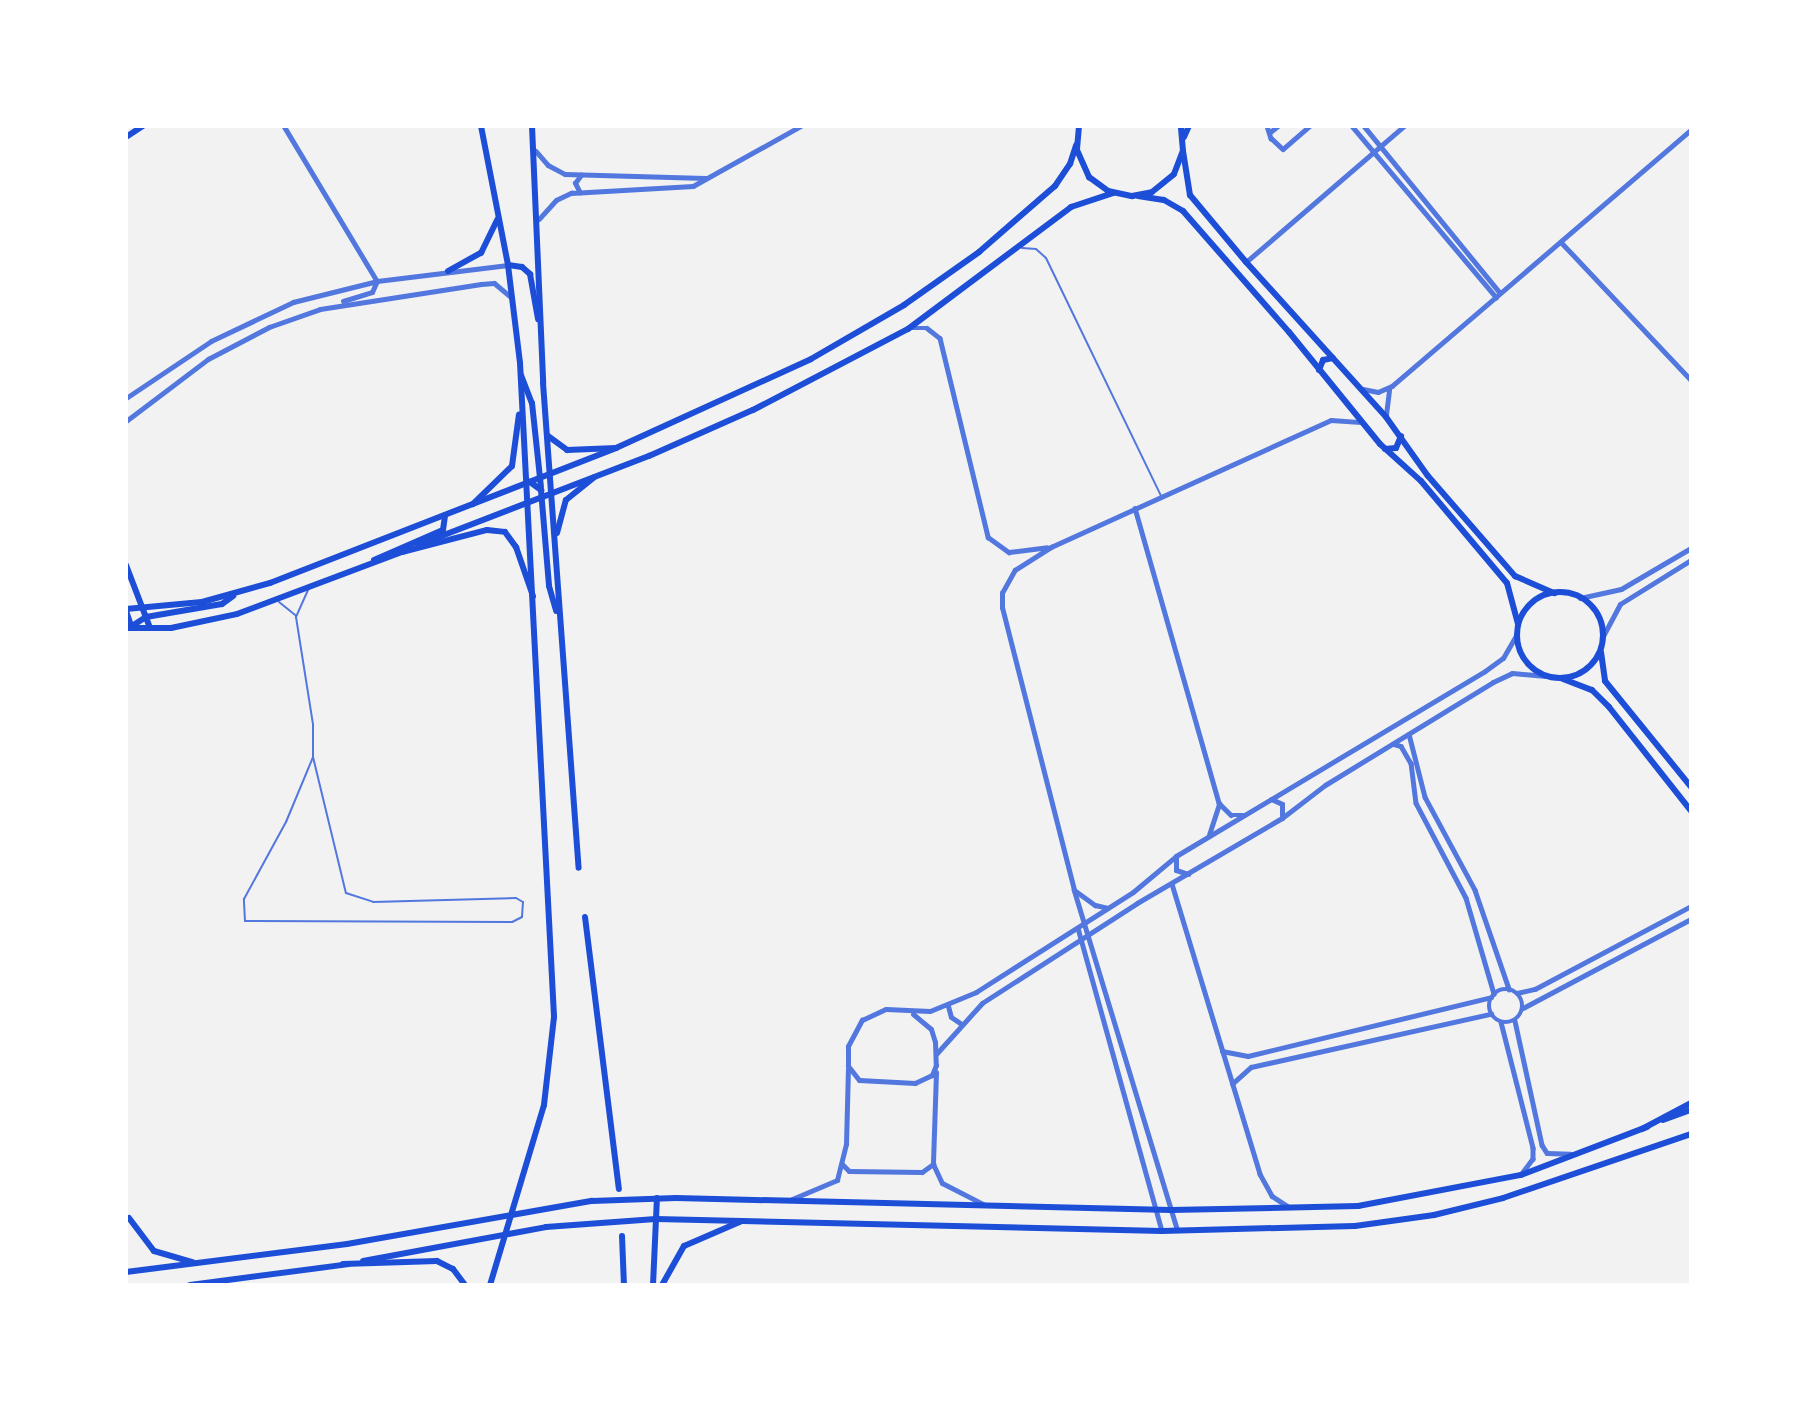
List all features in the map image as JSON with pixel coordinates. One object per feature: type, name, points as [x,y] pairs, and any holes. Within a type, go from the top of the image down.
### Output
[{"type":"main road","points":[[126,137],[143,126]]},
{"type":"main road","points":[[481,126],[508,265],[530,482],[554,1017],[544,1105],[490,1285]]},
{"type":"main road","points":[[532,126],[536,150],[539,219],[543,383]]},
{"type":"main road","points":[[129,624],[126,610],[144,612],[222,604],[235,595],[616,448],[811,359],[904,305],[979,252],[1046,195],[1070,164],[1079,126]]},
{"type":"main road","points":[[1181,126],[1190,195],[1246,262],[1363,390],[1401,436],[1428,476],[1515,576],[1554,593],[1580,598],[1597,615],[1605,681],[1691,787]]},
{"type":"main road","points":[[1184,137],[1189,126]]},
{"type":"main road","points":[[1076,143],[1089,177],[1113,194]]},
{"type":"main road","points":[[1138,196],[1171,178],[1184,151]]},
{"type":"main road","points":[[129,624],[149,628],[206,622],[275,601],[594,477],[741,416],[908,329],[1071,207],[1113,194],[1138,196],[1164,200],[1183,211],[1361,422],[1385,449],[1421,481],[1507,583],[1524,659],[1546,676],[1580,683],[1600,698],[1691,811]]},
{"type":"main road","points":[[448,271],[481,253],[493,235],[498,215]]},
{"type":"main road","points":[[508,265],[522,267],[530,274],[543,383],[579,867]]},
{"type":"main road","points":[[1319,370],[1322,360],[1334,358]]},
{"type":"main road","points":[[521,374],[531,395],[542,489],[551,494]]},
{"type":"main road","points":[[473,504],[513,463],[521,398]]},
{"type":"main road","points":[[547,435],[567,450],[616,448]]},
{"type":"main road","points":[[1385,449],[1396,448],[1401,436]]},
{"type":"main road","points":[[556,566],[562,508],[570,495],[594,477]]},
{"type":"main road","points":[[530,482],[539,486],[542,497],[549,586],[559,619]]},
{"type":"main road","points":[[364,567],[380,556],[443,530],[445,514]]},
{"type":"main road","points":[[402,552],[488,530],[505,532],[516,547],[536,603]]},
{"type":"main road","points":[[126,565],[149,628]]},
{"type":"main road","points":[[1518,624],[1531,603],[1554,593]]},
{"type":"main road","points":[[129,624],[144,612]]},
{"type":"main road","points":[[1558,678],[1586,669],[1602,640]]},
{"type":"main road","points":[[585,917],[619,1189]]},
{"type":"main road","points":[[1643,1129],[1691,1103]]},
{"type":"main road","points":[[126,1272],[347,1244],[511,1212],[657,1198],[1171,1210],[1296,1210],[1393,1201],[1521,1175],[1691,1110]]},
{"type":"main road","points":[[190,1285],[343,1264],[504,1233],[656,1219],[1163,1231],[1342,1227],[1434,1214],[1591,1171],[1691,1134]]},
{"type":"main road","points":[[653,1285],[657,1198]]},
{"type":"main road","points":[[130,1218],[154,1251],[197,1263]]},
{"type":"main road","points":[[662,1285],[684,1246],[742,1221]]},
{"type":"main road","points":[[622,1236],[624,1285]]},
{"type":"main road","points":[[343,1264],[433,1261],[453,1269],[465,1285]]},
{"type":"main road","points":[[214,1285],[228,1280]]},
{"type":"street","points":[[284,126],[377,281]]},
{"type":"street","points":[[539,219],[563,195],[681,188],[706,178],[801,126]]},
{"type":"street","points":[[1267,126],[1269,133],[1283,149],[1309,126]]},
{"type":"street","points":[[1269,133],[1278,126]]},
{"type":"street","points":[[1352,126],[1498,295]]},
{"type":"street","points":[[1364,126],[1498,295]]},
{"type":"street","points":[[1246,262],[1404,126]]},
{"type":"street","points":[[1363,390],[1378,392],[1392,386],[1691,130]]},
{"type":"street","points":[[536,150],[556,170],[581,175],[706,178]]},
{"type":"street","points":[[580,193],[575,183],[581,175]]},
{"type":"street","points":[[1561,242],[1691,380]]},
{"type":"street","points":[[126,398],[211,341],[262,314],[377,281],[508,265]]},
{"type":"street","points":[[126,421],[208,359],[269,327],[372,292],[377,281]]},
{"type":"street","points":[[320,309],[494,283],[512,298]]},
{"type":"street","points":[[908,329],[927,328],[940,338],[988,537],[1009,552],[1051,547]]},
{"type":"street","points":[[1386,417],[1385,400],[1392,386]]},
{"type":"street","points":[[1177,1231],[1090,934],[1074,890],[1002,608],[1002,593],[1015,570],[1051,547],[1331,420],[1361,422]]},
{"type":"street","points":[[1135,508],[1219,803],[1231,815],[1245,815]]},
{"type":"street","points":[[1580,598],[1621,589],[1691,548]]},
{"type":"street","points":[[1602,640],[1620,604],[1691,560]]},
{"type":"street","points":[[786,1201],[826,1188],[837,1180],[843,1166],[848,1046],[862,1020],[886,1009],[913,1014],[948,1006],[1086,923],[1176,856],[1268,800],[1319,774],[1485,671],[1503,658],[1517,634]]},
{"type":"street","points":[[937,1053],[960,1023],[982,1003],[1282,818],[1325,785],[1511,673],[1546,676]]},
{"type":"street","points":[[1409,734],[1425,797],[1475,890],[1509,989],[1517,993],[1535,989],[1691,906]]},
{"type":"street","points":[[1393,743],[1401,746],[1411,763],[1416,803],[1466,898],[1493,996],[1491,1014]]},
{"type":"street","points":[[1268,800],[1282,804],[1282,818]]},
{"type":"street","points":[[1209,836],[1219,803]]},
{"type":"street","points":[[1176,856],[1176,870],[1189,874]]},
{"type":"street","points":[[1172,884],[1264,1185],[1280,1203],[1296,1210]]},
{"type":"street","points":[[1074,890],[1095,905],[1108,908]]},
{"type":"street","points":[[1586,1152],[1557,1155],[1547,1153],[1542,1145],[1514,1021],[1523,1008],[1691,919]]},
{"type":"street","points":[[1078,928],[1163,1231]]},
{"type":"street","points":[[1222,1051],[1248,1056],[1493,996],[1509,989]]},
{"type":"street","points":[[1517,993],[1523,1008]]},
{"type":"street","points":[[948,1006],[951,1017],[960,1023]]},
{"type":"street","points":[[913,1014],[930,1030],[937,1053],[933,1164],[948,1188],[988,1206]]},
{"type":"street","points":[[1491,1014],[1501,1022],[1533,1148],[1533,1159],[1521,1175]]},
{"type":"street","points":[[1232,1085],[1251,1067],[1491,1014]]},
{"type":"street","points":[[1501,1022],[1514,1021]]},
{"type":"street","points":[[848,1066],[866,1082],[915,1083],[932,1075],[936,1065]]},
{"type":"street","points":[[843,1166],[849,1171],[922,1172],[933,1164]]},
{"type":"lane","points":[[1018,248],[1042,253],[1064,292],[1161,497]]},
{"type":"lane","points":[[309,589],[296,617],[313,724],[313,757],[346,893],[373,902],[516,898],[523,902],[522,917],[499,922],[245,921],[244,899],[286,822],[313,757]]},
{"type":"lane","points":[[275,601],[296,617]]}]
